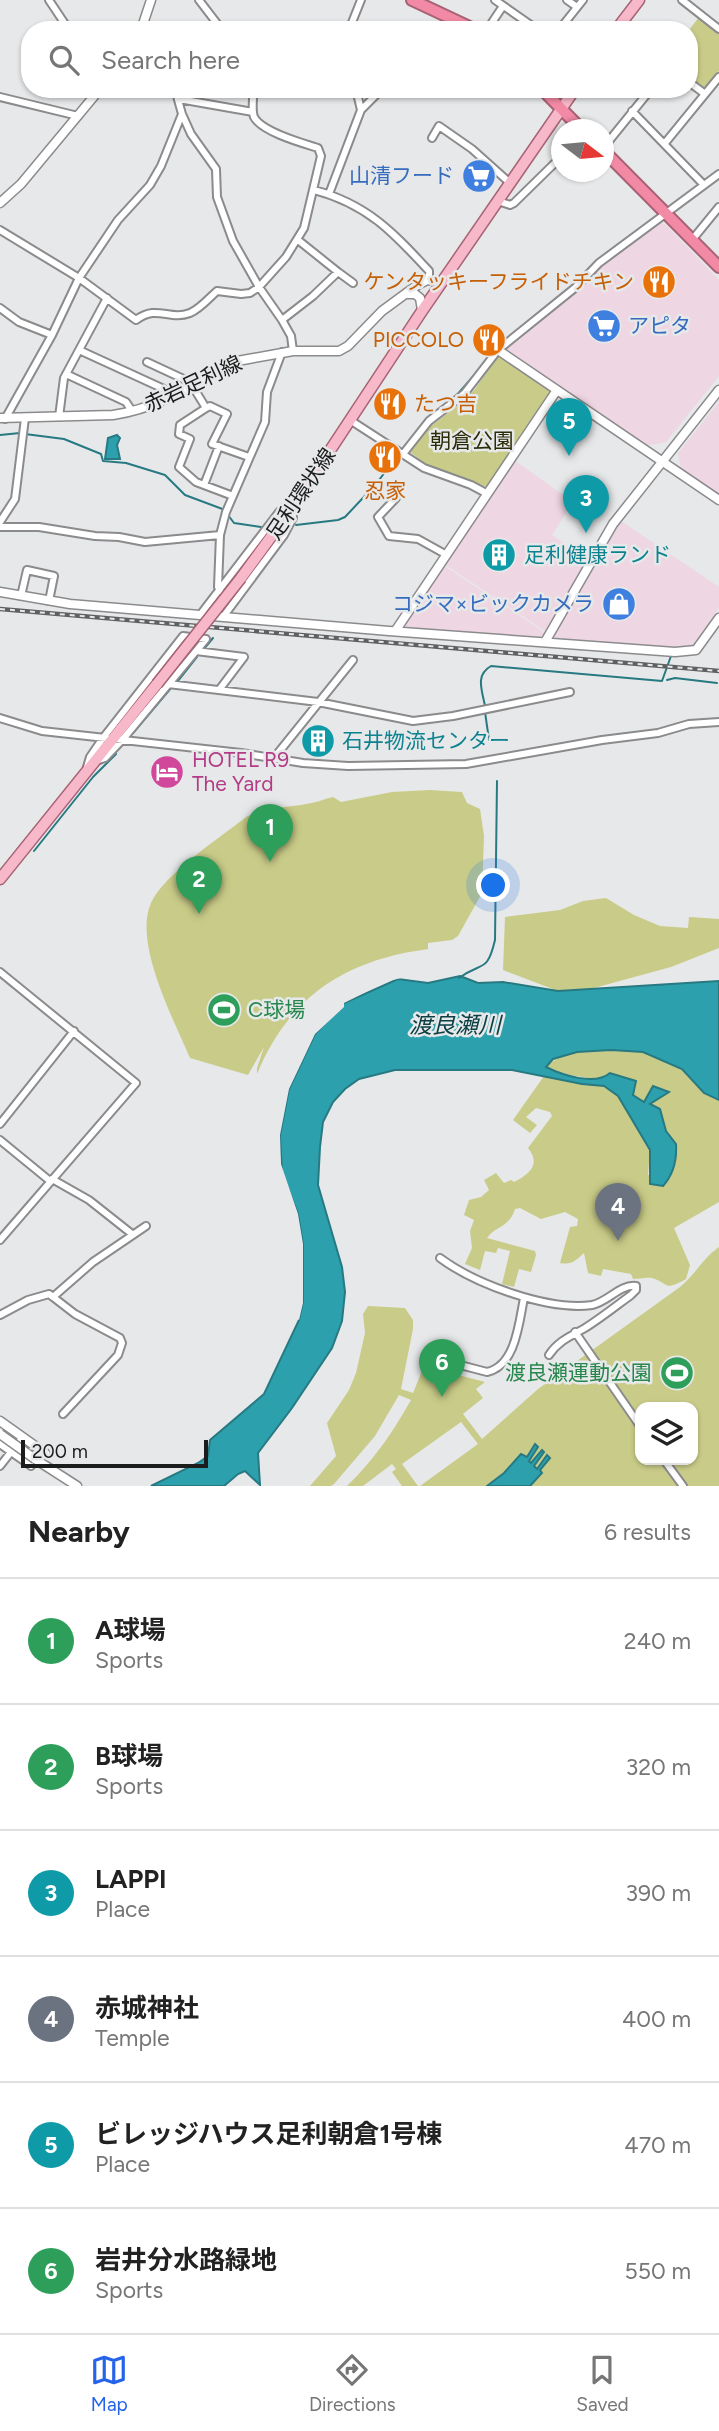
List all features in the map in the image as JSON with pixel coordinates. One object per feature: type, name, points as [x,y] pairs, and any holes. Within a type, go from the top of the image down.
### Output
[{"type":"highway","points":[[412,0],[457,21]]},
{"type":"highway","points":[[551,98],[571,119]]},
{"type":"highway","points":[[614,159],[719,267]]},
{"type":"main road","points":[[626,21],[639,0]]},
{"type":"main road","name":"足利環状線","points":[[0,879],[241,578],[292,508],[422,311],[569,98]]},
{"type":"street","points":[[49,0],[63,21]]},
{"type":"street","points":[[144,21],[151,0]]},
{"type":"street","points":[[199,0],[215,21]]},
{"type":"street","points":[[353,21],[361,0]]},
{"type":"street","points":[[495,0],[525,21]]},
{"type":"street","points":[[567,0],[577,8]]},
{"type":"street","points":[[566,21],[583,0]]},
{"type":"street","points":[[682,0],[719,29]]},
{"type":"street","points":[[493,21],[503,6]]},
{"type":"street","points":[[665,143],[719,76]]},
{"type":"street","points":[[698,89],[705,94]]},
{"type":"street","points":[[0,96],[78,116]]},
{"type":"street","points":[[0,203],[21,184],[93,98]]},
{"type":"street","points":[[0,230],[79,278],[136,320],[153,312],[178,316],[190,313],[217,292],[250,293],[259,287],[298,240],[304,228],[321,156],[318,148],[280,135],[260,124],[253,112],[253,98]]},
{"type":"street","points":[[358,98],[361,110]]},
{"type":"street","points":[[329,194],[361,110],[373,98]]},
{"type":"street","points":[[614,135],[643,98]]},
{"type":"street","points":[[253,112],[178,99],[191,134],[216,169],[217,197],[225,222],[259,287],[282,320],[290,336],[293,351]]},
{"type":"street","points":[[632,111],[704,185]]},
{"type":"street","points":[[2,418],[52,335],[79,278],[118,220],[150,185],[161,166],[182,114]]},
{"type":"street","points":[[432,138],[439,126],[472,149],[510,183]]},
{"type":"street","points":[[498,201],[510,205],[514,203],[551,167]]},
{"type":"street","points":[[403,454],[429,421],[464,394],[498,349],[576,287],[599,263],[719,174]]},
{"type":"street","points":[[314,190],[359,207],[381,222],[429,271],[429,280],[443,282]]},
{"type":"street","points":[[692,240],[719,207]]},
{"type":"street","points":[[298,240],[353,283]]},
{"type":"street","points":[[282,320],[338,272]]},
{"type":"street","name":"赤岩足利線","points":[[2,418],[113,415],[171,398],[232,362],[282,352],[344,349],[382,311],[422,282],[429,280]]},
{"type":"street","points":[[406,294],[415,294],[420,298],[422,311]]},
{"type":"street","points":[[59,417],[61,386],[107,298]]},
{"type":"street","points":[[0,309],[19,322],[52,335]]},
{"type":"street","points":[[498,349],[719,500]]},
{"type":"street","points":[[79,350],[164,389],[171,398]]},
{"type":"street","points":[[220,591],[220,535],[264,422],[267,392],[282,352]]},
{"type":"street","points":[[147,362],[190,382],[206,408]]},
{"type":"street","points":[[66,374],[126,401],[132,411]]},
{"type":"street","points":[[396,630],[557,390]]},
{"type":"street","points":[[545,642],[613,524],[719,390]]},
{"type":"street","points":[[233,496],[196,482],[179,467],[190,439],[179,434],[180,425],[210,406],[227,414],[212,444],[249,457]]},
{"type":"street","points":[[0,522],[15,499],[25,418]]},
{"type":"street","points":[[350,420],[435,474],[471,485],[486,493]]},
{"type":"street","points":[[204,485],[219,446]]},
{"type":"street","points":[[396,498],[378,517],[388,536],[418,539],[445,554]]},
{"type":"street","points":[[200,615],[279,512],[284,508],[292,508],[293,518],[284,535],[223,617]]},
{"type":"street","points":[[0,527],[39,527],[145,542],[220,535]]},
{"type":"street","points":[[21,596],[27,570],[54,576],[49,601]]},
{"type":"street","points":[[0,592],[49,601],[223,617],[692,652],[699,647],[719,618]]},
{"type":"street","points":[[86,773],[90,757],[114,739],[168,684],[206,639],[183,636],[114,739]]},
{"type":"street","points":[[196,652],[244,657],[219,690]]},
{"type":"street","points":[[274,758],[353,660]]},
{"type":"street","points":[[168,684],[318,702],[413,721],[453,716],[570,692]]},
{"type":"street","points":[[689,724],[693,715]]},
{"type":"street","points":[[0,718],[42,731],[348,766],[466,764],[658,733],[689,724],[719,722]]},
{"type":"street","points":[[0,972],[136,1083],[0,1240]]},
{"type":"street","points":[[0,1124],[75,1031]]},
{"type":"street","points":[[0,1140],[51,1180],[89,1200],[132,1234]]},
{"type":"street","points":[[53,1297],[93,1262],[145,1226]]},
{"type":"street","points":[[440,1258],[464,1273],[524,1298],[558,1304],[599,1303],[631,1285],[636,1286],[631,1295],[577,1335],[554,1348],[549,1355]]},
{"type":"street","points":[[0,1315],[37,1296],[49,1294],[75,1314],[120,1338],[122,1343],[118,1355],[63,1413]]},
{"type":"street","points":[[464,1366],[487,1372],[503,1364],[514,1340],[524,1298]]},
{"type":"street","points":[[577,1335],[635,1419]]},
{"type":"street","points":[[0,1422],[44,1453]]},
{"type":"street","points":[[0,1434],[33,1462]]},
{"type":"street","points":[[0,1466],[22,1438]]},
{"type":"street","points":[[0,1444],[77,1486]]},
{"type":"street","points":[[668,1465],[683,1486]]},
{"type":"shaded area","points":[[660,223],[665,224],[719,280],[719,376],[666,442],[645,446],[506,351],[506,347],[580,288],[603,264]]},
{"type":"shaded area","points":[[719,402],[719,496],[681,470],[678,453]]},
{"type":"shaded area","points":[[514,460],[573,502],[552,535],[587,559],[545,631],[444,564]]},
{"type":"shaded area","points":[[621,521],[719,587],[719,608],[691,647],[686,649],[555,638],[554,635]]},
{"type":"shaded area","points":[[443,565],[544,632],[542,636],[539,638],[406,627],[405,623]]},
{"type":"green space","points":[[699,17],[719,32],[719,71],[705,89],[698,83],[696,21]]},
{"type":"green space","name":"朝倉公園","points":[[498,355],[550,390],[487,487],[427,465],[409,451],[427,429],[475,389]]},
{"type":"green space","points":[[392,792],[462,792],[467,803],[480,809],[484,836],[482,893],[458,936],[452,940],[428,943],[428,949],[371,962],[324,986],[286,1023],[270,1046],[257,1074],[264,1047],[248,1075],[190,1058],[158,981],[147,939],[151,903],[167,881],[208,846],[253,814],[333,797],[341,802]]},
{"type":"green space","points":[[606,898],[634,915],[660,926],[688,928],[689,917],[719,919],[719,948],[671,967],[583,991],[558,991],[503,970],[505,917],[560,910],[583,901]]},
{"type":"green space","points":[[611,1050],[643,1052],[682,1069],[704,1093],[719,1100],[719,1202],[674,1228],[690,1265],[686,1279],[670,1286],[652,1278],[633,1279],[631,1274],[603,1269],[601,1276],[588,1273],[584,1253],[573,1262],[560,1263],[570,1227],[577,1226],[578,1219],[565,1212],[541,1219],[520,1208],[515,1209],[509,1220],[487,1238],[535,1251],[531,1272],[519,1269],[514,1287],[502,1284],[510,1251],[498,1248],[496,1253],[485,1251],[480,1270],[465,1264],[472,1248],[470,1231],[474,1220],[464,1215],[469,1200],[481,1197],[489,1190],[484,1180],[496,1173],[504,1183],[511,1180],[514,1182],[525,1176],[534,1164],[528,1148],[552,1116],[550,1112],[536,1108],[526,1117],[537,1125],[530,1133],[513,1120],[544,1076],[604,1086],[618,1096],[650,1150],[648,1175],[670,1178],[675,1162],[676,1144],[666,1131],[660,1109],[649,1104],[668,1093],[645,1102],[633,1095],[636,1081],[579,1077],[546,1067],[552,1061],[568,1054]]},
{"type":"green space","points":[[719,1247],[719,1486],[420,1486],[478,1444],[461,1422],[402,1464],[418,1486],[402,1486],[392,1472],[396,1469],[392,1464],[363,1486],[347,1486],[382,1445],[411,1400],[399,1395],[375,1436],[334,1484],[310,1486],[336,1456],[327,1423],[349,1390],[356,1373],[365,1333],[363,1314],[368,1306],[405,1308],[413,1320],[401,1389],[413,1393],[424,1366],[485,1382],[476,1389],[483,1398],[463,1414],[482,1439],[538,1389],[680,1287]]},
{"type":"water","points":[[117,435],[120,438],[117,445],[120,459],[105,459],[108,438]]},
{"type":"water","name":"渡良瀬川","points":[[460,976],[478,983],[503,982],[558,991],[719,981],[719,1100],[704,1093],[682,1069],[643,1052],[577,1052],[553,1059],[546,1067],[578,1078],[596,1079],[610,1073],[636,1081],[633,1095],[644,1102],[653,1086],[669,1092],[650,1104],[660,1109],[666,1131],[676,1144],[674,1166],[663,1186],[650,1184],[650,1150],[618,1096],[604,1086],[512,1070],[395,1070],[359,1079],[333,1102],[323,1122],[320,1147],[318,1185],[342,1267],[345,1292],[342,1321],[332,1348],[258,1453],[260,1485],[245,1471],[224,1486],[151,1486],[208,1456],[210,1440],[264,1394],[299,1320],[303,1302],[303,1244],[298,1214],[282,1172],[280,1135],[289,1089],[315,1034],[344,1003],[398,979],[428,983]]},
{"type":"water","points":[[535,1444],[538,1447],[529,1461],[531,1463],[542,1450],[544,1452],[534,1466],[537,1469],[547,1455],[550,1458],[540,1470],[542,1473],[530,1486],[487,1486],[504,1473],[521,1454],[527,1457]]},
{"type":"pier","points":[[397,976],[406,977],[388,981],[344,1003],[344,1007],[315,1034],[289,1089],[280,1135],[281,1164],[298,1214],[303,1244],[303,1303],[299,1320],[296,1318],[299,1302],[299,1234],[277,1165],[277,1135],[285,1089],[312,1032],[340,1005],[341,1000]]},
{"type":"waterway","points":[[483,365],[492,351]]},
{"type":"waterway","points":[[441,408],[456,396],[477,372]]},
{"type":"waterway","points":[[401,451],[424,423]]},
{"type":"waterway","points":[[0,435],[20,433]]},
{"type":"waterway","points":[[25,434],[64,439],[101,454],[103,461],[126,463],[165,475],[185,495],[225,510]]},
{"type":"waterway","points":[[296,525],[345,517],[376,484],[398,455]]},
{"type":"waterway","points":[[228,515],[234,523],[261,527]]},
{"type":"waterway","points":[[203,650],[213,638]]},
{"type":"waterway","points":[[485,706],[481,678],[491,666],[662,681],[671,656]]},
{"type":"waterway","points":[[178,681],[197,657]]},
{"type":"waterway","points":[[667,680],[675,678],[717,683]]},
{"type":"waterway","points":[[133,733],[171,688]]},
{"type":"waterway","points":[[485,712],[489,740]]},
{"type":"waterway","points":[[34,851],[93,777],[116,754]]},
{"type":"waterway","points":[[459,978],[486,962],[495,940],[497,781]]},
{"type":"railway","points":[[0,609],[719,671]]},
{"type":"place","name":"山清フード","points":[[479,176]]},
{"type":"place","name":"ケンタッキーフライドチキン","points":[[659,282]]},
{"type":"place","name":"アピタ","points":[[604,326]]},
{"type":"place","name":"PICCOLO","points":[[489,340]]},
{"type":"place","name":"たつ吉","points":[[390,404]]},
{"type":"place","name":"ビレッジハウス足利朝倉1号棟","points":[[569,456]]},
{"type":"place","name":"忍家","points":[[385,457]]},
{"type":"place","name":"LAPPI","points":[[586,533]]},
{"type":"place","name":"足利健康ランド","points":[[499,555]]},
{"type":"place","name":"コジマ×ビックカメラ","points":[[619,604]]},
{"type":"place","name":"石井物流センター","points":[[318,741]]},
{"type":"place","name":"HOTEL R9 The Yard","points":[[167,772]]},
{"type":"place","name":"A球場","points":[[270,862]]},
{"type":"place","name":"B球場","points":[[199,914]]},
{"type":"place","name":"C球場","points":[[224,1010]]},
{"type":"place","name":"赤城神社","points":[[618,1241]]},
{"type":"place","name":"渡良瀬運動公園","points":[[677,1373]]},
{"type":"place","name":"岩井分水路緑地","points":[[442,1397]]}]
